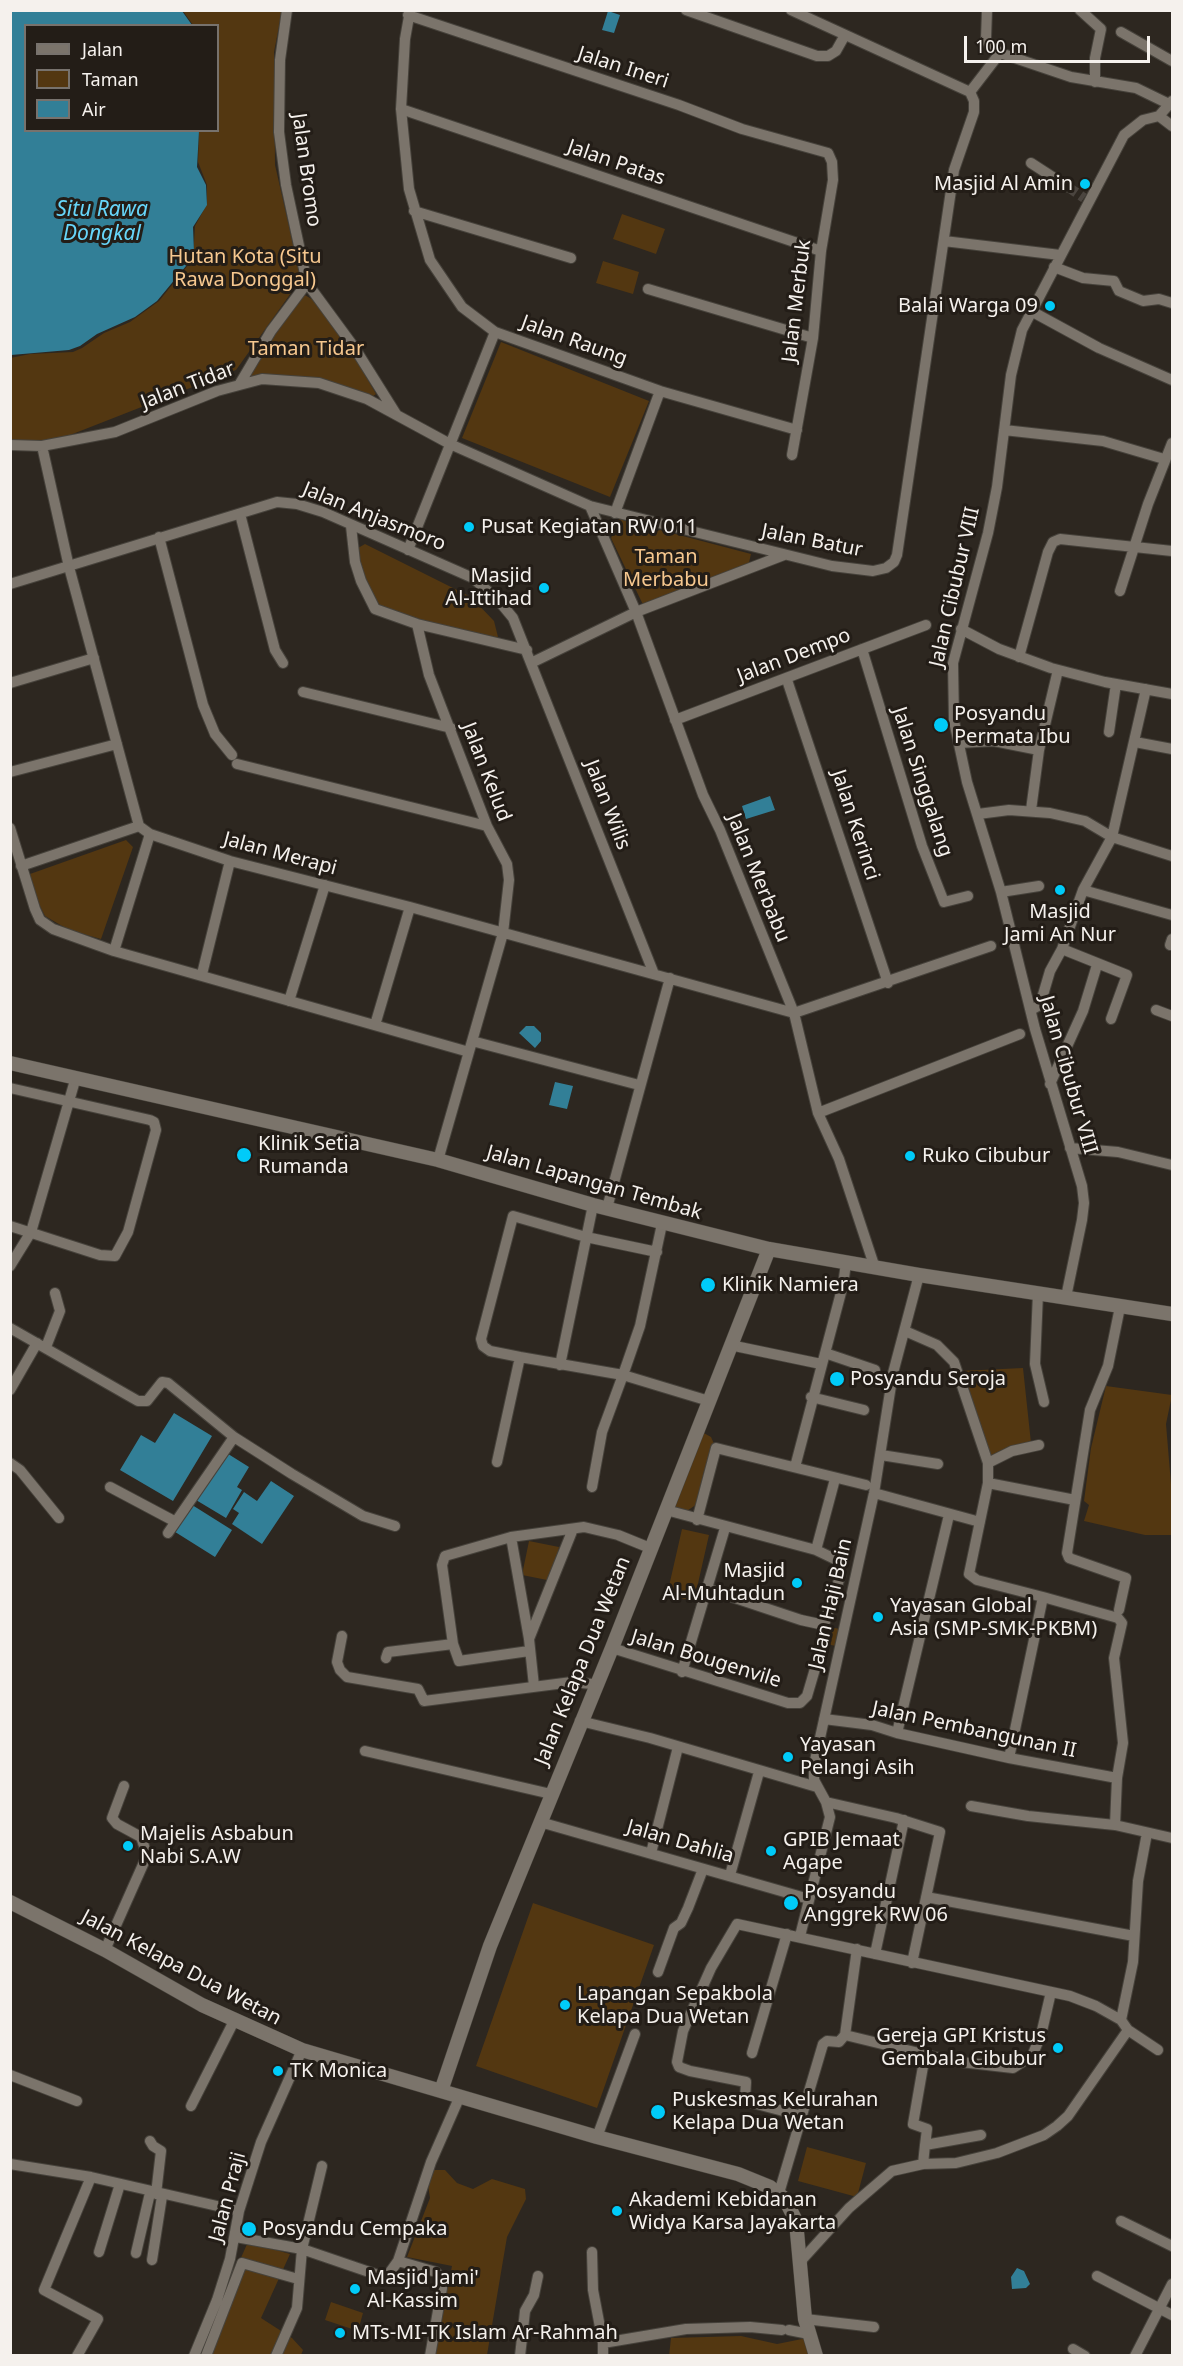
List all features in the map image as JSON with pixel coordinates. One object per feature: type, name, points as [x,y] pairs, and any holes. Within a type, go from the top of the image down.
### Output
[{"type":"street","name":"Jalan Bromo","points":[[287,10],[280,60],[279,132],[286,185],[307,283]]},
{"type":"street","points":[[686,10],[712,15],[817,56],[828,56],[836,51],[844,35]]},
{"type":"street","points":[[791,10],[970,92],[1000,53]]},
{"type":"street","points":[[987,10],[986,39],[989,45],[1000,53],[1069,82],[1095,82],[1136,88],[1172,103]]},
{"type":"street","points":[[1080,10],[1101,29],[1095,58],[1095,82]]},
{"type":"street","points":[[409,13],[401,109],[405,162],[414,211],[430,260],[444,284],[471,317],[495,332]]},
{"type":"street","name":"Jalan Ineri","points":[[409,13],[679,105],[742,129],[828,153]]},
{"type":"street","points":[[1121,32],[1173,61]]},
{"type":"street","name":"Jalan Batur","points":[[396,414],[450,444],[590,506],[832,566],[873,571],[886,568],[894,562],[954,170],[974,112],[974,101],[970,92]]},
{"type":"street","name":"Jalan Cibubur VIII","points":[[1066,1297],[1084,1203],[1082,1186],[1050,1084],[1001,892],[967,782],[951,694],[952,663],[997,487],[1014,354],[1031,311],[1086,199],[1129,129],[1143,120],[1159,116],[1172,103]]},
{"type":"street","name":"Jalan Patas","points":[[401,109],[821,251]]},
{"type":"street","points":[[1159,116],[1173,126]]},
{"type":"street","name":"Jalan Merbuk","points":[[792,455],[813,338],[821,251],[833,174],[832,162],[828,153]]},
{"type":"street","points":[[1031,163],[1068,187]]},
{"type":"street","points":[[414,211],[571,258]]},
{"type":"street","points":[[944,241],[1060,255]]},
{"type":"street","points":[[1054,267],[1083,278],[1114,281],[1119,291],[1143,301],[1159,299],[1173,303]]},
{"type":"street","points":[[239,385],[271,331],[307,283],[354,347],[396,414]]},
{"type":"street","points":[[648,289],[813,338]]},
{"type":"street","points":[[1031,311],[1099,348],[1172,379]]},
{"type":"street","name":"Jalan Raung","points":[[408,550],[495,332],[660,391],[797,430]]},
{"type":"street","name":"Jalan Tidar","points":[[10,445],[42,446],[115,432],[239,385],[262,379],[319,383],[367,399],[396,414]]},
{"type":"street","points":[[615,513],[660,391]]},
{"type":"street","points":[[1004,430],[1103,441],[1164,459]]},
{"type":"street","points":[[1120,591],[1164,459],[1173,443]]},
{"type":"street","points":[[21,866],[139,826],[69,567],[42,446]]},
{"type":"street","name":"Jalan Anjasmoro","points":[[10,584],[269,502],[287,502],[314,509],[473,578],[499,601],[513,618],[527,650]]},
{"type":"street","name":"Jalan Merbabu","points":[[590,506],[636,612],[703,795],[720,830],[794,1013],[819,1113],[839,1159],[875,1268]]},
{"type":"street","points":[[240,513],[276,650],[283,663]]},
{"type":"street","points":[[351,525],[351,543],[361,581],[375,609],[417,624],[527,650]]},
{"type":"street","points":[[159,537],[203,705],[215,734],[234,759],[487,826]]},
{"type":"street","points":[[1018,657],[1048,552],[1053,542],[1060,539],[1134,544],[1173,550]]},
{"type":"street","points":[[531,663],[636,612],[784,555]]},
{"type":"street","name":"Jalan Kelud","points":[[417,624],[429,675],[487,826],[507,864],[509,899],[503,933],[438,1160]]},
{"type":"street","name":"Jalan Dempo","points":[[675,720],[788,680],[861,649],[926,626]]},
{"type":"street","points":[[961,629],[1018,657],[1058,670],[1116,684],[1173,694]]},
{"type":"street","name":"Jalan Singgalang","points":[[861,649],[922,846],[944,902],[968,896]]},
{"type":"street","name":"Jalan Wilis","points":[[527,650],[654,974]]},
{"type":"street","points":[[10,683],[94,658]]},
{"type":"street","points":[[1031,810],[1039,750],[1058,670]]},
{"type":"street","name":"Jalan Kerinci","points":[[788,680],[888,983]]},
{"type":"street","points":[[1109,732],[1116,684]]},
{"type":"street","points":[[1031,1010],[1040,1005],[1050,971],[1062,950],[1083,890],[1112,837],[1146,689]]},
{"type":"street","points":[[303,692],[451,728]]},
{"type":"street","points":[[959,742],[994,741],[1039,750]]},
{"type":"street","points":[[1135,742],[1173,749]]},
{"type":"street","points":[[10,772],[117,744]]},
{"type":"street","points":[[978,814],[1000,810],[1031,810],[1085,822],[1112,837],[1173,856]]},
{"type":"street","name":"Jalan Merapi","points":[[139,826],[150,834],[230,861],[410,906],[794,1013]]},
{"type":"street","points":[[10,828],[35,909],[46,926],[114,951],[202,974],[375,1025],[639,1085]]},
{"type":"street","points":[[114,951],[150,834]]},
{"type":"street","points":[[202,974],[230,861]]},
{"type":"street","points":[[289,1001],[325,885]]},
{"type":"street","points":[[1001,892],[1039,886]]},
{"type":"street","points":[[1083,890],[1173,915]]},
{"type":"street","points":[[375,1025],[410,906]]},
{"type":"street","points":[[794,1013],[888,983],[991,946]]},
{"type":"street","points":[[1062,950],[1127,975],[1111,1019]]},
{"type":"street","points":[[1050,1084],[1083,1011],[1097,964]]},
{"type":"street","points":[[607,1208],[670,978]]},
{"type":"street","points":[[1156,1010],[1173,1016]]},
{"type":"street","points":[[819,1113],[1020,1034]]},
{"type":"street","name":"Jalan Lapangan Tembak","points":[[10,1063],[438,1160],[662,1224],[768,1249],[875,1268],[1173,1314]]},
{"type":"street","points":[[10,1266],[31,1232],[71,1101],[76,1077]]},
{"type":"street","points":[[10,1088],[150,1120],[156,1126],[128,1232],[120,1252],[115,1256],[108,1256],[10,1226]]},
{"type":"street","points":[[1070,1148],[1118,1152],[1173,1166]]},
{"type":"street","points":[[560,1365],[593,1205]]},
{"type":"street","points":[[657,1252],[586,1237],[513,1216],[481,1339],[483,1346],[490,1351],[623,1375],[709,1401]]},
{"type":"street","points":[[592,1487],[602,1432],[634,1348],[662,1224]]},
{"type":"street","name":"Jalan Kelapa Dua Wetan","points":[[441,2091],[490,1946],[580,1721],[612,1648],[768,1249]]},
{"type":"street","points":[[795,1467],[846,1263]]},
{"type":"street","name":"Jalan Haji Bain","points":[[800,1936],[830,1817],[826,1802],[817,1787],[814,1765],[870,1489],[881,1455],[893,1373],[919,1275]]},
{"type":"street","points":[[10,1390],[41,1345],[60,1311],[56,1293]]},
{"type":"street","points":[[1038,1293],[1035,1364],[1044,1402]]},
{"type":"street","points":[[1119,1610],[1126,1578],[1072,1558],[1067,1553],[1090,1410],[1108,1366],[1120,1307]]},
{"type":"street","points":[[10,1328],[138,1401],[147,1401],[158,1384],[168,1383],[234,1437],[363,1516],[395,1526]]},
{"type":"street","points":[[905,1331],[937,1345],[954,1362],[988,1463],[988,1483],[969,1574],[977,1580],[1118,1618],[1122,1623],[1114,1658],[1123,1743],[1117,1778],[1115,1825]]},
{"type":"street","points":[[730,1345],[821,1364]]},
{"type":"street","points":[[825,1353],[875,1370]]},
{"type":"street","points":[[497,1462],[520,1356]]},
{"type":"street","points":[[811,1397],[864,1410]]},
{"type":"street","points":[[168,1533],[174,1521],[234,1437]]},
{"type":"street","points":[[988,1463],[1012,1451],[1039,1445]]},
{"type":"street","points":[[697,1520],[716,1448],[795,1467],[925,1505],[949,1515],[980,1522]]},
{"type":"street","points":[[881,1455],[938,1464]]},
{"type":"street","points":[[10,1463],[20,1470],[59,1518]]},
{"type":"street","points":[[816,1550],[836,1479]]},
{"type":"street","points":[[988,1483],[1075,1500]]},
{"type":"street","points":[[110,1487],[174,1521]]},
{"type":"street","points":[[666,1510],[725,1528],[816,1550],[836,1558],[842,1569],[824,1625],[801,1620],[708,1589]]},
{"type":"street","points":[[897,1733],[949,1515]]},
{"type":"street","points":[[529,1651],[462,1661],[456,1658],[442,1565],[448,1555],[511,1537],[595,1528],[650,1548]]},
{"type":"street","points":[[682,1672],[725,1528]]},
{"type":"street","points":[[529,1639],[573,1529]]},
{"type":"street","points":[[511,1537],[529,1639],[534,1686]]},
{"type":"street","points":[[1009,1758],[1043,1597]]},
{"type":"street","name":"Jalan Bougenvile","points":[[612,1648],[682,1672],[792,1704],[800,1703],[807,1696],[822,1645],[824,1625]]},
{"type":"street","points":[[342,1636],[337,1662],[340,1670],[347,1677],[418,1689],[424,1701],[572,1682],[591,1684],[595,1688]]},
{"type":"street","points":[[386,1658],[389,1652],[453,1644]]},
{"type":"street","name":"Jalan Pembangunan II","points":[[824,1719],[872,1725],[897,1733],[1009,1758],[1117,1778]]},
{"type":"street","points":[[580,1721],[817,1787]]},
{"type":"street","points":[[651,1852],[678,1747]]},
{"type":"street","points":[[366,1751],[551,1794]]},
{"type":"street","points":[[730,1875],[759,1772]]},
{"type":"street","points":[[105,1950],[145,1860],[146,1847],[141,1837],[117,1824],[112,1818],[124,1786]]},
{"type":"street","points":[[826,1802],[904,1820],[940,1833],[912,1963]]},
{"type":"street","points":[[971,1806],[1028,1816],[1115,1825],[1173,1838]]},
{"type":"street","points":[[875,1954],[904,1820]]},
{"type":"street","name":"Jalan Dahlia","points":[[540,1822],[809,1899]]},
{"type":"street","points":[[1121,2020],[1132,1973],[1138,1881],[1147,1833]]},
{"type":"street","points":[[658,1972],[674,1928],[681,1923],[703,1869]]},
{"type":"street","points":[[926,1897],[1134,1935]]},
{"type":"street","name":"Jalan Kelapa Dua Wetan","points":[[10,1902],[105,1950],[234,2021],[302,2050],[597,2137],[738,2174],[779,2193]]},
{"type":"street","points":[[802,2116],[749,2102],[745,2099],[746,2082],[679,2067],[677,2054],[683,2031],[719,1952],[737,1924],[1083,2000],[1121,2020],[1128,2030],[1158,2050]]},
{"type":"street","points":[[752,2053],[787,1934]]},
{"type":"street","points":[[816,2355],[805,2319],[796,2221],[790,2205],[779,2193],[824,2042],[839,2042],[845,2035],[856,1949]]},
{"type":"street","points":[[845,2035],[925,2055],[1005,2068],[1019,2065],[1032,2056],[1041,2035],[1051,1992]]},
{"type":"street","points":[[191,2106],[234,2021]]},
{"type":"street","points":[[799,2263],[849,2208],[883,2178],[902,2167],[956,2163],[998,2153],[1044,2135],[1068,2116],[1128,2030]]},
{"type":"street","points":[[597,2137],[635,2034]]},
{"type":"street","name":"Jalan Praji","points":[[194,2355],[217,2300],[236,2237],[239,2211],[261,2142],[302,2050]]},
{"type":"street","points":[[923,2164],[927,2129],[913,2124],[925,2055]]},
{"type":"street","points":[[10,2075],[77,2100]]},
{"type":"street","points":[[236,2237],[302,2249],[382,2276],[390,2274],[398,2261],[431,2162],[460,2096]]},
{"type":"street","points":[[925,2145],[981,2135]]},
{"type":"street","points":[[150,2141],[161,2154],[152,2260]]},
{"type":"street","points":[[10,2164],[91,2177],[156,2194],[239,2211]]},
{"type":"street","points":[[276,2355],[297,2308],[302,2249],[322,2166]]},
{"type":"street","points":[[77,2355],[98,2319],[44,2290],[91,2177]]},
{"type":"street","points":[[99,2252],[120,2184]]},
{"type":"street","points":[[136,2253],[156,2194]]},
{"type":"street","points":[[1121,2221],[1173,2246]]},
{"type":"street","points":[[592,2252],[593,2290],[603,2343],[603,2355]]},
{"type":"street","points":[[398,2261],[436,2272],[441,2278],[430,2355]]},
{"type":"street","points":[[206,2355],[242,2263],[298,2279]]},
{"type":"street","points":[[520,2355],[525,2311],[534,2295],[538,2276]]},
{"type":"street","points":[[1097,2276],[1173,2314]]},
{"type":"street","points":[[1135,2355],[1173,2284]]},
{"type":"street","points":[[805,2319],[874,2327]]},
{"type":"street","points":[[603,2343],[686,2329],[750,2327],[808,2334]]},
{"type":"street","points":[[1073,2349],[1085,2355]]},
{"type":"green space","name":"Hutan Kota (Situ Rawa Donggal)","points":[[183,11],[282,11],[274,52],[275,165],[301,279],[236,370],[42,446],[11,446],[10,358],[30,354],[73,352],[82,348],[104,333],[130,322],[159,301],[193,259],[195,226],[207,204],[207,185],[198,162],[199,132],[219,132],[219,24],[192,24]]},
{"type":"green space","points":[[622,214],[665,229],[656,254],[613,239]]},
{"type":"green space","points":[[603,261],[639,272],[633,294],[596,283]]},
{"type":"green space","name":"Taman Tidar","points":[[303,294],[315,301],[357,361],[376,394],[368,400],[273,377],[253,378],[249,374],[271,335]]},
{"type":"green space","points":[[501,342],[649,401],[610,497],[462,438]]},
{"type":"green space","name":"Taman Merbabu","points":[[619,519],[641,525],[649,534],[660,530],[751,554],[748,575],[647,613],[611,538]]},
{"type":"green space","points":[[365,544],[471,597],[494,621],[500,645],[373,612],[351,552]]},
{"type":"green space","points":[[126,840],[133,847],[101,939],[69,930],[45,916],[34,894],[30,874]]},
{"type":"green space","points":[[1023,1368],[1031,1443],[988,1457],[960,1371]]},
{"type":"green space","points":[[1106,1386],[1172,1395],[1166,1424],[1172,1496],[1172,1535],[1145,1535],[1084,1521],[1089,1505],[1084,1501],[1091,1448]]},
{"type":"green space","points":[[702,1432],[711,1437],[715,1446],[704,1471],[697,1504],[684,1513],[670,1509]]},
{"type":"green space","points":[[682,1529],[709,1535],[694,1601],[667,1595]]},
{"type":"green space","points":[[529,1541],[559,1547],[552,1581],[522,1575]]},
{"type":"green space","points":[[829,1627],[840,1629],[836,1646],[826,1644]]},
{"type":"green space","name":"Lapangan Sepakbola Kelapa Dua Wetan","points":[[533,1903],[654,1945],[597,2108],[476,2066]]},
{"type":"green space","points":[[807,2147],[866,2163],[857,2197],[798,2181]]},
{"type":"green space","points":[[431,2170],[445,2170],[457,2183],[473,2189],[492,2179],[525,2189],[526,2199],[507,2237],[487,2355],[435,2355],[434,2353],[452,2266],[407,2257],[430,2198],[428,2185]]},
{"type":"green space","points":[[248,2242],[290,2254],[261,2318],[292,2338],[303,2350],[301,2355],[197,2356]]},
{"type":"green space","points":[[331,2302],[363,2313],[358,2331],[325,2320]]},
{"type":"green space","points":[[741,2336],[777,2344],[812,2337],[816,2356],[669,2356],[671,2338]]},
{"type":"water","name":"Situ Rawa Dongkal","points":[[10,11],[182,11],[191,24],[24,24],[24,132],[199,132],[197,167],[206,185],[207,205],[193,227],[194,252],[186,266],[157,301],[135,317],[97,334],[80,346],[69,350],[11,355]]},
{"type":"water","points":[[608,11],[620,15],[614,33],[602,30]]},
{"type":"water","points":[[770,796],[775,810],[746,819],[742,806]]},
{"type":"water","points":[[526,1026],[534,1026],[541,1033],[541,1041],[535,1048],[519,1033]]},
{"type":"water","points":[[555,1082],[573,1086],[567,1109],[549,1105]]},
{"type":"water","points":[[174,1413],[212,1436],[173,1501],[120,1470],[141,1435],[155,1443]]},
{"type":"water","points":[[225,1452],[249,1467],[237,1487],[242,1490],[226,1518],[196,1500]]},
{"type":"water","points":[[271,1481],[294,1496],[262,1544],[232,1524],[239,1513],[233,1509],[244,1492],[257,1501]]},
{"type":"water","points":[[189,1503],[232,1530],[215,1557],[172,1530]]},
{"type":"water","points":[[1017,2268],[1024,2271],[1030,2284],[1026,2288],[1012,2289],[1011,2277]]},
{"type":"tunnel","points":[[1068,187],[1084,198]]},
{"type":"place","name":"Masjid Al Amin","points":[[1085,184]]},
{"type":"place","name":"Balai Warga 09","points":[[1050,306]]},
{"type":"place","name":"Pusat Kegiatan RW 011","points":[[469,527]]},
{"type":"place","name":"Masjid Al-Ittihad","points":[[544,588]]},
{"type":"place","name":"Posyandu Permata Ibu","points":[[941,725]]},
{"type":"place","name":"Masjid Jami An Nur","points":[[1060,890]]},
{"type":"place","name":"Klinik Setia Rumanda","points":[[244,1155]]},
{"type":"place","name":"Ruko Cibubur","points":[[910,1156]]},
{"type":"place","name":"Klinik Namiera","points":[[708,1285]]},
{"type":"place","name":"Posyandu Seroja","points":[[837,1379]]},
{"type":"place","name":"Masjid Al-Muhtadun","points":[[797,1583]]},
{"type":"place","name":"Yayasan Global Asia (SMP-SMK-PKBM)","points":[[878,1617]]},
{"type":"place","name":"Yayasan Pelangi Asih","points":[[788,1757]]},
{"type":"place","name":"Majelis Asbabun Nabi S.A.W","points":[[128,1846]]},
{"type":"place","name":"GPIB Jemaat Agape","points":[[771,1851]]},
{"type":"place","name":"Posyandu Anggrek RW 06","points":[[791,1903]]},
{"type":"place","name":"Lapangan Sepakbola Kelapa Dua Wetan","points":[[565,2005]]},
{"type":"place","name":"Gereja GPI Kristus Gembala Cibubur","points":[[1058,2048]]},
{"type":"place","name":"TK Monica","points":[[278,2071]]},
{"type":"place","name":"Puskesmas Kelurahan Kelapa Dua Wetan","points":[[658,2112]]},
{"type":"place","name":"Akademi Kebidanan Widya Karsa Jayakarta","points":[[617,2211]]},
{"type":"place","name":"Posyandu Cempaka","points":[[249,2229]]},
{"type":"place","name":"Masjid Jami' Al-Kassim","points":[[355,2289]]},
{"type":"place","name":"MTs-MI-TK Islam Ar-Rahmah","points":[[340,2333]]}]
